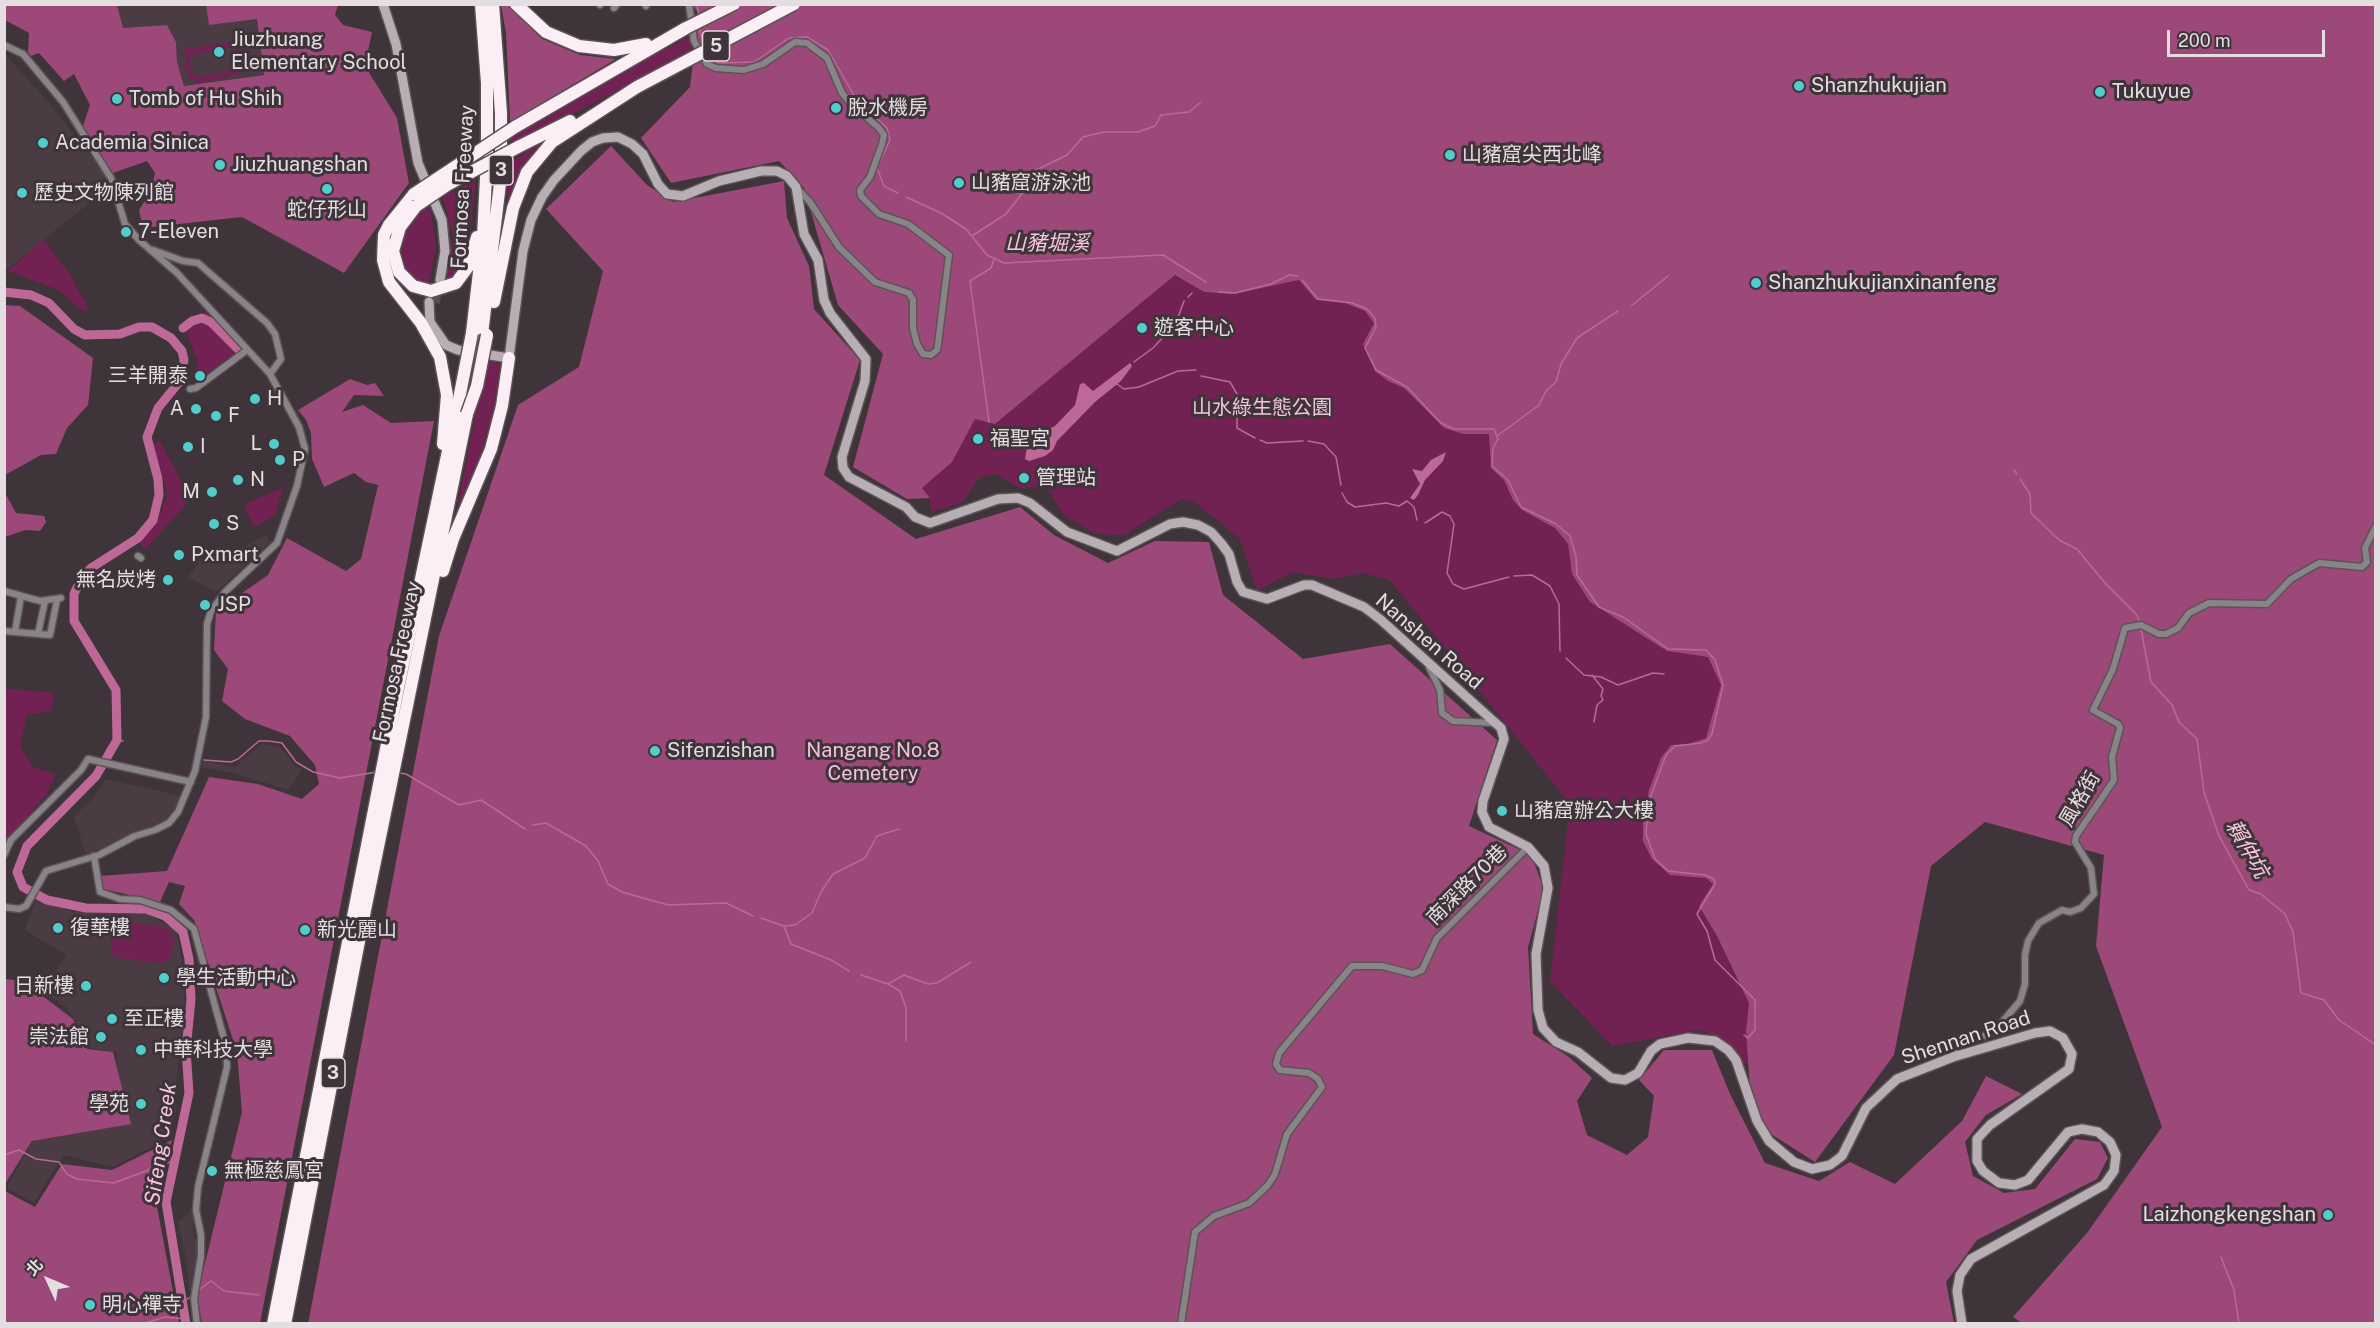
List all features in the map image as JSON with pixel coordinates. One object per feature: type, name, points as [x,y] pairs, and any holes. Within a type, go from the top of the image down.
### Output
[{"type":"highway","name":"Formosa Freeway","points":[[400,718],[413,683],[467,414],[477,386],[487,111],[481,4]]},
{"type":"highway","name":"Formosa Freeway","points":[[273,1323],[287,1280],[400,718],[435,515],[460,394],[480,334],[501,175],[501,113],[493,4]]},
{"type":"highway","points":[[516,4],[546,32],[595,50],[637,48],[686,28]]},
{"type":"highway","name":"5","points":[[686,28],[734,4]]},
{"type":"highway","name":"5","points":[[637,87],[794,4]]},
{"type":"highway","points":[[435,515],[447,395],[440,357],[429,336],[389,282],[384,271],[382,249],[384,235],[392,220],[415,200],[515,128],[612,69],[686,28]]},
{"type":"highway","points":[[485,198],[468,267],[456,283],[431,291],[421,290],[405,280],[395,261],[397,234],[415,200],[637,87]]},
{"type":"highway","points":[[480,334],[513,208],[527,172],[552,142],[637,87]]},
{"type":"highway","points":[[413,683],[453,539],[491,449],[501,414],[509,358]]},
{"type":"highway","name":"Formosa Freeway","points":[[285,1323],[287,1280]]},
{"type":"main road","points":[[383,4],[396,44],[418,163],[440,213],[445,251],[437,280]]},
{"type":"main road","points":[[432,302],[430,322],[435,332],[452,349],[509,358],[523,251],[531,220],[542,197],[554,180],[592,142],[618,137],[632,144],[643,154],[658,184],[667,194],[682,196],[719,181],[761,171],[777,171],[787,176],[796,187]]},
{"type":"main road","name":"Nanshen Road","points":[[796,187],[804,234],[818,260],[824,300],[830,313],[866,359],[865,381],[843,450],[843,468],[849,477],[906,507],[915,517],[930,523],[998,499],[1018,498],[1030,503],[1067,532],[1117,551],[1170,525],[1183,522],[1198,525],[1211,532],[1229,554],[1237,582],[1243,592],[1267,599],[1304,585],[1331,592],[1373,612],[1496,723]]},
{"type":"main road","points":[[1496,723],[1501,728],[1504,739],[1483,801],[1482,812],[1486,823],[1494,831],[1528,847]]},
{"type":"main road","name":"Shennan Road","points":[[1528,847],[1540,860],[1548,882],[1536,965],[1540,1019],[1550,1036],[1560,1045],[1578,1052],[1611,1078],[1625,1080],[1638,1073],[1651,1051],[1660,1044],[1688,1038],[1715,1041],[1732,1054],[1762,1131],[1783,1154],[1804,1167],[1812,1169],[1830,1165],[1842,1156],[1866,1108],[1887,1086],[1910,1072],[1953,1057],[2050,1031],[2063,1038],[2072,1054],[2069,1068],[1990,1125],[1977,1139],[1977,1161],[1983,1171],[1999,1183],[2015,1185],[2028,1180],[2068,1132],[2082,1129],[2098,1132],[2110,1142],[2116,1155],[2114,1171],[2104,1185],[1971,1259],[1960,1275],[1957,1291],[1962,1323]]},
{"type":"street","points":[[689,4],[694,41],[707,64],[716,68],[744,70],[763,63],[795,42],[807,43],[827,58],[842,93],[849,102],[879,128],[884,135],[882,144],[870,177],[860,190],[861,196],[879,214],[908,224],[949,255],[937,350],[931,355],[923,354],[915,332],[913,300],[909,293],[882,285],[869,276],[839,247],[810,202],[796,187]]},
{"type":"street","points":[[4,45],[23,54],[63,102],[111,178],[125,224],[177,273],[270,374],[305,441],[304,462],[277,543],[225,591],[211,611],[207,624],[206,717],[200,754],[182,806],[169,823],[94,856],[46,871],[27,906],[19,909],[4,908]]},
{"type":"street","points":[[150,250],[165,253],[183,261],[198,263],[267,323],[274,334],[281,359],[270,374]]},
{"type":"street","points":[[190,389],[196,388],[247,350]]},
{"type":"street","name":"風格街","points":[[1953,1057],[1959,1044],[1993,1033],[2013,1011],[2025,984],[2025,955],[2028,941],[2039,923],[2062,910],[2070,912],[2081,908],[2094,894],[2091,868],[2074,842],[2094,808],[2112,785],[2114,775],[2112,757],[2120,728],[2118,724],[2093,710],[2113,669],[2125,628],[2141,625],[2159,634],[2166,634],[2178,628],[2189,612],[2209,603],[2267,604],[2290,579],[2319,563],[2362,567],[2367,562],[2365,548],[2376,526]]},
{"type":"street","points":[[4,591],[45,602],[59,599],[50,635],[4,631]]},
{"type":"street","points":[[15,632],[21,596]]},
{"type":"street","points":[[38,634],[45,602]]},
{"type":"street","points":[[1426,661],[1440,690],[1442,713],[1453,721],[1496,723]]},
{"type":"street","points":[[4,855],[11,840],[81,770],[88,759],[191,782]]},
{"type":"street","name":"南深路70巷","points":[[1181,1323],[1195,1232],[1214,1216],[1249,1203],[1268,1185],[1275,1174],[1287,1134],[1322,1087],[1318,1079],[1309,1073],[1280,1070],[1276,1064],[1280,1053],[1352,966],[1376,965],[1413,974],[1422,970],[1437,938],[1528,847]]},
{"type":"street","points":[[94,856],[100,892],[120,899],[141,900],[171,910],[194,929],[226,1046],[227,1067],[198,1187],[196,1210],[201,1235],[201,1256],[194,1299],[196,1323]]},
{"type":"shaded area","name":"Jiuzhuang Elementary School","points":[[117,5],[206,5],[209,25],[257,19],[264,75],[184,86],[177,62],[176,42],[167,25],[123,29]]},
{"type":"shaded area","name":"Academia Sinica","points":[[5,54],[48,102],[113,184],[5,271]]},
{"type":"shaded area","points":[[1130,363],[1132,366],[1121,381],[1095,402],[1057,441],[1053,450],[1045,456],[1029,461],[1025,459],[1027,447],[1022,446],[1020,442],[1055,426],[1075,405],[1080,384],[1084,383],[1093,391]]},
{"type":"shaded area","points":[[1446,452],[1443,461],[1425,480],[1418,495],[1414,500],[1410,498],[1420,484],[1412,469],[1422,471],[1431,460]]},
{"type":"shaded area","points":[[267,535],[270,542],[216,592],[188,577],[206,554],[216,560]]},
{"type":"shaded area","points":[[262,744],[281,748],[295,766],[302,770],[288,790],[231,772],[201,767],[204,761],[234,767]]},
{"type":"shaded area","points":[[106,779],[181,796],[174,810],[165,820],[86,855],[74,816],[93,798]]},
{"type":"shaded area","name":"中華科技大學","points":[[36,900],[74,912],[134,912],[151,915],[177,931],[184,976],[185,1021],[175,1087],[176,1114],[158,1144],[113,1167],[63,1155],[34,1203],[6,1188],[35,1137],[124,1118],[116,1052],[88,1048],[66,1007],[47,994],[50,980],[66,955],[25,930]]},
{"type":"shaded area","points":[[192,1211],[198,1254],[192,1290],[189,1290],[187,1265],[178,1221]]},
{"type":"green space","points":[[5,5],[117,5],[123,28],[167,25],[176,42],[177,62],[184,86],[264,75],[257,19],[209,25],[206,5],[338,5],[335,15],[343,25],[372,32],[365,66],[397,118],[409,183],[344,273],[242,217],[143,228],[139,210],[151,191],[155,173],[147,161],[110,174],[83,126],[90,105],[74,74],[64,81],[39,53],[31,56],[28,52],[29,33],[5,20]]},
{"type":"green space","points":[[501,5],[508,5],[542,39],[580,55],[616,59],[510,122],[506,33]]},
{"type":"green space","points":[[693,5],[2375,5],[2375,1323],[2023,1324],[2013,1317],[2087,1233],[2162,1127],[2096,946],[2104,855],[1985,822],[1931,866],[1894,1055],[1815,1162],[1763,1129],[1750,1088],[1746,1031],[1749,1003],[1717,936],[1699,906],[1713,884],[1706,878],[1670,875],[1652,859],[1643,841],[1643,820],[1649,790],[1661,758],[1671,745],[1688,744],[1706,738],[1721,685],[1708,657],[1667,651],[1590,602],[1572,574],[1568,544],[1555,528],[1522,510],[1513,500],[1504,480],[1491,468],[1489,434],[1464,434],[1444,428],[1404,388],[1388,381],[1375,371],[1363,344],[1374,323],[1365,311],[1345,303],[1316,300],[1299,280],[1234,294],[1204,292],[1175,275],[995,424],[975,419],[952,462],[922,488],[930,498],[907,499],[853,467],[883,354],[838,305],[804,188],[779,161],[671,183],[641,138],[690,87],[699,15]]},
{"type":"green space","points":[[689,37],[692,52],[511,146],[510,137],[589,88]]},
{"type":"green space","points":[[230,42],[244,49],[248,61],[245,69],[239,74],[200,83],[189,78],[184,66],[188,55],[183,56],[183,49]],"holes":[[[232,47],[241,55],[237,68],[200,77],[192,73],[189,62],[195,54]]]},
{"type":"green space","points":[[546,141],[519,179],[507,203],[509,162]]},
{"type":"green space","name":"Nangang No.8 Cemetery","points":[[611,146],[647,185],[673,202],[784,181],[787,218],[809,266],[814,309],[860,360],[824,475],[916,539],[1020,507],[1054,535],[1108,563],[1155,541],[1209,542],[1223,595],[1303,659],[1390,644],[1497,740],[1469,826],[1531,855],[1544,889],[1528,947],[1533,1034],[1569,1057],[1592,1078],[1577,1101],[1587,1135],[1627,1155],[1648,1137],[1654,1096],[1639,1080],[1664,1050],[1712,1050],[1730,1094],[1765,1163],[1819,1181],[1850,1162],[1895,1184],[1962,1121],[1986,1076],[2022,1094],[1986,1115],[1965,1142],[1973,1176],[2004,1193],[2035,1189],[2075,1139],[2100,1142],[2108,1158],[2097,1179],[1977,1240],[1946,1282],[1954,1323],[308,1324],[439,636],[518,405],[579,367],[603,271],[546,209]]},
{"type":"green space","points":[[476,179],[470,233],[463,264],[449,282],[424,287],[404,271],[400,256],[403,234],[419,212],[430,207],[436,247],[429,282],[441,282],[453,237],[443,197]]},
{"type":"green space","points":[[43,239],[69,273],[88,311],[80,310],[59,290],[8,271]]},
{"type":"green space","name":"山水綠生態公園","points":[[1175,275],[1204,292],[1234,294],[1299,280],[1316,300],[1345,303],[1365,311],[1374,323],[1388,381],[1404,388],[1423,409],[1470,431],[1489,433],[1491,468],[1504,480],[1522,510],[1555,528],[1568,544],[1572,574],[1590,602],[1667,651],[1708,657],[1722,685],[1706,738],[1688,744],[1671,745],[1643,841],[1660,868],[1706,878],[1713,884],[1699,906],[1717,936],[1749,1003],[1746,1031],[1751,1067],[1737,1059],[1722,1039],[1699,1030],[1612,1046],[1550,981],[1570,804],[1390,580],[1363,573],[1333,579],[1293,572],[1257,591],[1240,539],[1195,502],[1181,499],[1124,535],[1096,534],[1063,515],[1046,486],[1020,488],[996,474],[980,477],[962,503],[931,512],[930,498],[921,488],[952,462],[975,419],[995,424]]},
{"type":"green space","points":[[4,305],[20,306],[93,358],[88,405],[67,428],[56,454],[41,455],[5,475]]},
{"type":"green space","points":[[208,309],[242,348],[196,382],[197,360],[186,331]]},
{"type":"green space","points":[[486,361],[501,363],[494,409],[475,474],[455,519]]},
{"type":"green space","points":[[350,379],[367,385],[375,383],[384,396],[354,395],[342,412],[363,405],[391,423],[434,421],[260,1323],[202,1323],[197,1296],[242,1112],[237,1052],[194,920],[179,904],[185,886],[169,882],[160,902],[104,889],[100,876],[167,871],[209,777],[258,784],[302,799],[319,784],[315,765],[290,736],[245,719],[222,701],[228,669],[214,650],[216,611],[268,575],[287,538],[346,571],[361,559],[378,485],[366,482],[354,473],[324,487],[312,459],[311,433],[306,420],[298,410]]},
{"type":"green space","points":[[159,440],[191,499],[146,549],[140,543],[158,519],[167,497],[166,486],[152,445]]},
{"type":"green space","points":[[283,487],[275,516],[254,527],[244,505]]},
{"type":"green space","points":[[4,491],[16,513],[44,516],[46,522],[40,531],[25,530],[5,537]]},
{"type":"green space","points":[[5,688],[54,693],[51,711],[27,715],[20,746],[33,767],[56,774],[47,794],[5,842]]},
{"type":"green space","points":[[124,922],[167,927],[175,941],[170,958],[161,963],[116,958],[111,951],[111,932],[117,925]]},
{"type":"green space","points":[[5,979],[23,981],[73,1019],[87,1049],[113,1052],[131,1124],[32,1141],[5,1184]]},
{"type":"green space","points":[[172,1140],[157,1207],[179,1323],[5,1323],[5,1191],[35,1207],[62,1164],[112,1170]]},
{"type":"waterway","name":"山豬堀溪","points":[[697,4],[699,17]]},
{"type":"waterway","name":"山豬堀溪","points":[[699,27],[704,46]]},
{"type":"waterway","name":"山豬堀溪","points":[[708,56],[719,63],[754,62],[789,38],[807,37],[828,50],[855,97],[887,128],[890,140],[877,168],[884,186],[898,193]]},
{"type":"waterway","points":[[972,236],[1006,214],[1024,191],[1034,171],[1067,155],[1083,137],[1104,132],[1138,132],[1155,126],[1161,115],[1189,112],[1201,102]]},
{"type":"waterway","name":"山豬堀溪","points":[[906,197],[941,213],[966,229],[987,255],[1004,263],[1163,255],[1206,282]]},
{"type":"waterway","points":[[989,422],[970,281],[991,268],[994,259]]},
{"type":"waterway","points":[[1218,292],[1235,293],[1271,284],[1289,275],[1298,276]]},
{"type":"waterway","points":[[1631,306],[1668,276]]},
{"type":"waterway","points":[[1302,280],[1318,299],[1352,303],[1367,309],[1375,318],[1376,327],[1365,348],[1376,370],[1407,387],[1441,423],[1454,429],[1494,429],[1498,439],[1493,448],[1492,466],[1508,480],[1521,507],[1556,524],[1570,536],[1576,556],[1577,575],[1599,607],[1623,617],[1668,649],[1706,650],[1715,660],[1723,685],[1712,734],[1708,740],[1701,743],[1675,746],[1666,755],[1649,801],[1646,834],[1655,859],[1668,871],[1705,875],[1714,879],[1715,884],[1697,914],[1707,931],[1715,960],[1755,1000],[1755,1030],[1748,1038],[1744,1035]]},
{"type":"waterway","name":"Sifeng Creek","points":[[4,292],[31,295],[49,303],[74,329],[85,335],[120,334],[139,327],[152,327],[171,338],[182,351],[184,360],[180,381],[158,408],[147,437],[158,479],[159,495],[153,520],[138,538],[91,568],[80,581],[74,594],[74,621],[116,690],[117,740],[96,776],[27,846],[17,872],[23,887],[47,900],[86,908],[146,909],[165,916],[183,932],[189,959],[191,1000],[186,1050],[189,1093],[166,1202],[186,1324]]},
{"type":"waterway","name":"山豬堀溪","points":[[1188,297],[1192,293]]},
{"type":"waterway","name":"山豬堀溪","points":[[1134,362],[1153,348],[1168,332],[1177,320],[1184,301]]},
{"type":"waterway","points":[[1497,436],[1539,405],[1546,391],[1556,382],[1561,364],[1577,338],[1618,311]]},
{"type":"waterway","points":[[183,328],[192,321],[202,318],[211,322],[238,349]]},
{"type":"waterway","name":"山豬堀溪","points":[[1117,384],[1124,389],[1139,387],[1178,371],[1196,370]]},
{"type":"waterway","name":"山豬堀溪","points":[[1201,376],[1230,382],[1237,394]]},
{"type":"waterway","name":"山豬堀溪","points":[[1237,399],[1237,428],[1255,438]]},
{"type":"waterway","name":"山豬堀溪","points":[[1260,440],[1267,443],[1303,441]]},
{"type":"waterway","name":"山豬堀溪","points":[[1308,441],[1324,444],[1336,457],[1341,485]]},
{"type":"waterway","name":"賴仲坑","points":[[2014,470],[2017,474]]},
{"type":"waterway","name":"賴仲坑","points":[[2020,479],[2030,494],[2031,513],[2059,540],[2077,549],[2139,620]]},
{"type":"waterway","name":"山豬堀溪","points":[[1342,493],[1347,502],[1355,507],[1386,503],[1399,506],[1407,501],[1414,507],[1417,520]]},
{"type":"waterway","name":"山豬堀溪","points":[[1425,523],[1442,512],[1450,516],[1454,524],[1447,573],[1453,584],[1464,589],[1509,577]]},
{"type":"waterway","name":"山豬堀溪","points":[[1514,576],[1532,575],[1550,586],[1559,604],[1560,651]]},
{"type":"waterway","name":"賴仲坑","points":[[2141,629],[2151,682],[2172,705],[2179,722],[2197,739],[2204,792],[2219,836],[2249,890],[2261,894],[2285,914],[2293,932],[2301,993],[2324,1000],[2339,1020],[2376,1045]]},
{"type":"waterway","name":"山豬堀溪","points":[[1566,658],[1584,675],[1601,677],[1618,685],[1653,673],[1664,674]]},
{"type":"waterway","points":[[1592,675],[1603,689],[1601,696],[1603,700],[1597,705],[1594,722]]},
{"type":"waterway","name":"Sifeng Creek","points":[[117,740],[123,741]]},
{"type":"waterway","points":[[204,760],[231,762],[238,759],[259,741],[269,741],[282,743],[296,762],[313,772],[340,778],[377,772]]},
{"type":"waterway","points":[[399,773],[406,774],[459,805],[481,800],[525,829]]},
{"type":"waterway","points":[[533,825],[546,823],[586,846],[598,861],[608,884],[622,892],[668,905],[726,903],[753,916]]},
{"type":"waterway","points":[[784,926],[795,925],[812,913],[821,892],[833,874],[865,858],[877,836],[899,829]]},
{"type":"waterway","points":[[761,918],[784,926],[791,944],[831,960],[849,971]]},
{"type":"waterway","points":[[861,975],[888,984],[904,975],[928,984],[937,983],[971,962]]},
{"type":"waterway","points":[[888,984],[900,991],[906,1008],[906,1041]]},
{"type":"waterway","points":[[4,1155],[19,1150],[36,1159],[59,1162],[67,1174],[77,1179],[114,1183],[175,1160]]},
{"type":"waterway","points":[[2221,1257],[2234,1290],[2239,1324]]},
{"type":"waterway","points":[[200,1289],[211,1281],[224,1291],[259,1295]]},
{"type":"waterway","name":"Sifeng Creek","points":[[182,1303],[190,1297]]},
{"type":"waterway","points":[[142,1324],[165,1317],[185,1319]]},
{"type":"tunnel","points":[[435,303],[439,284]]},
{"type":"place","name":"Jiuzhuang Elementary School","points":[[219,52]]},
{"type":"place","name":"Shanzhukujian","points":[[1799,86]]},
{"type":"place","name":"Tukuyue","points":[[2100,92]]},
{"type":"place","name":"Tomb of Hu Shih","points":[[117,99]]},
{"type":"place","name":"脫水機房","points":[[836,108]]},
{"type":"place","name":"Academia Sinica","points":[[43,143]]},
{"type":"place","name":"山豬窟尖西北峰","points":[[1450,155]]},
{"type":"place","name":"Jiuzhuangshan","points":[[220,165]]},
{"type":"place","name":"山豬窟游泳池","points":[[959,183]]},
{"type":"place","name":"蛇仔形山","points":[[327,189]]},
{"type":"place","name":"歷史文物陳列館","points":[[22,193]]},
{"type":"place","name":"7-Eleven","points":[[126,232]]},
{"type":"place","name":"Shanzhukujianxinanfeng","points":[[1756,283]]},
{"type":"place","name":"遊客中心","points":[[1142,328]]},
{"type":"place","name":"三羊開泰","points":[[200,376]]},
{"type":"place","name":"H","points":[[255,399]]},
{"type":"place","name":"A","points":[[196,409]]},
{"type":"place","name":"F","points":[[216,416]]},
{"type":"place","name":"福聖宮","points":[[978,439]]},
{"type":"place","name":"L","points":[[274,444]]},
{"type":"place","name":"I","points":[[188,447]]},
{"type":"place","name":"P","points":[[280,460]]},
{"type":"place","name":"管理站","points":[[1024,478]]},
{"type":"place","name":"N","points":[[238,480]]},
{"type":"place","name":"M","points":[[212,492]]},
{"type":"place","name":"S","points":[[214,524]]},
{"type":"place","name":"Pxmart","points":[[179,555]]},
{"type":"place","name":"無名炭烤","points":[[168,580]]},
{"type":"place","name":"JSP","points":[[205,605]]},
{"type":"place","name":"Sifenzishan","points":[[655,751]]},
{"type":"place","name":"山豬窟辦公大樓","points":[[1502,811]]},
{"type":"place","name":"復華樓","points":[[58,928]]},
{"type":"place","name":"新光麗山","points":[[305,930]]},
{"type":"place","name":"學生活動中心","points":[[164,978]]},
{"type":"place","name":"日新樓","points":[[86,986]]},
{"type":"place","name":"至正樓","points":[[112,1019]]},
{"type":"place","name":"崇法館","points":[[101,1037]]},
{"type":"place","name":"中華科技大學","points":[[141,1050]]},
{"type":"place","name":"學苑","points":[[141,1104]]},
{"type":"place","name":"無極慈鳳宮","points":[[212,1171]]},
{"type":"place","name":"Laizhongkengshan","points":[[2328,1215]]},
{"type":"place","name":"明心禪寺","points":[[90,1305]]}]
